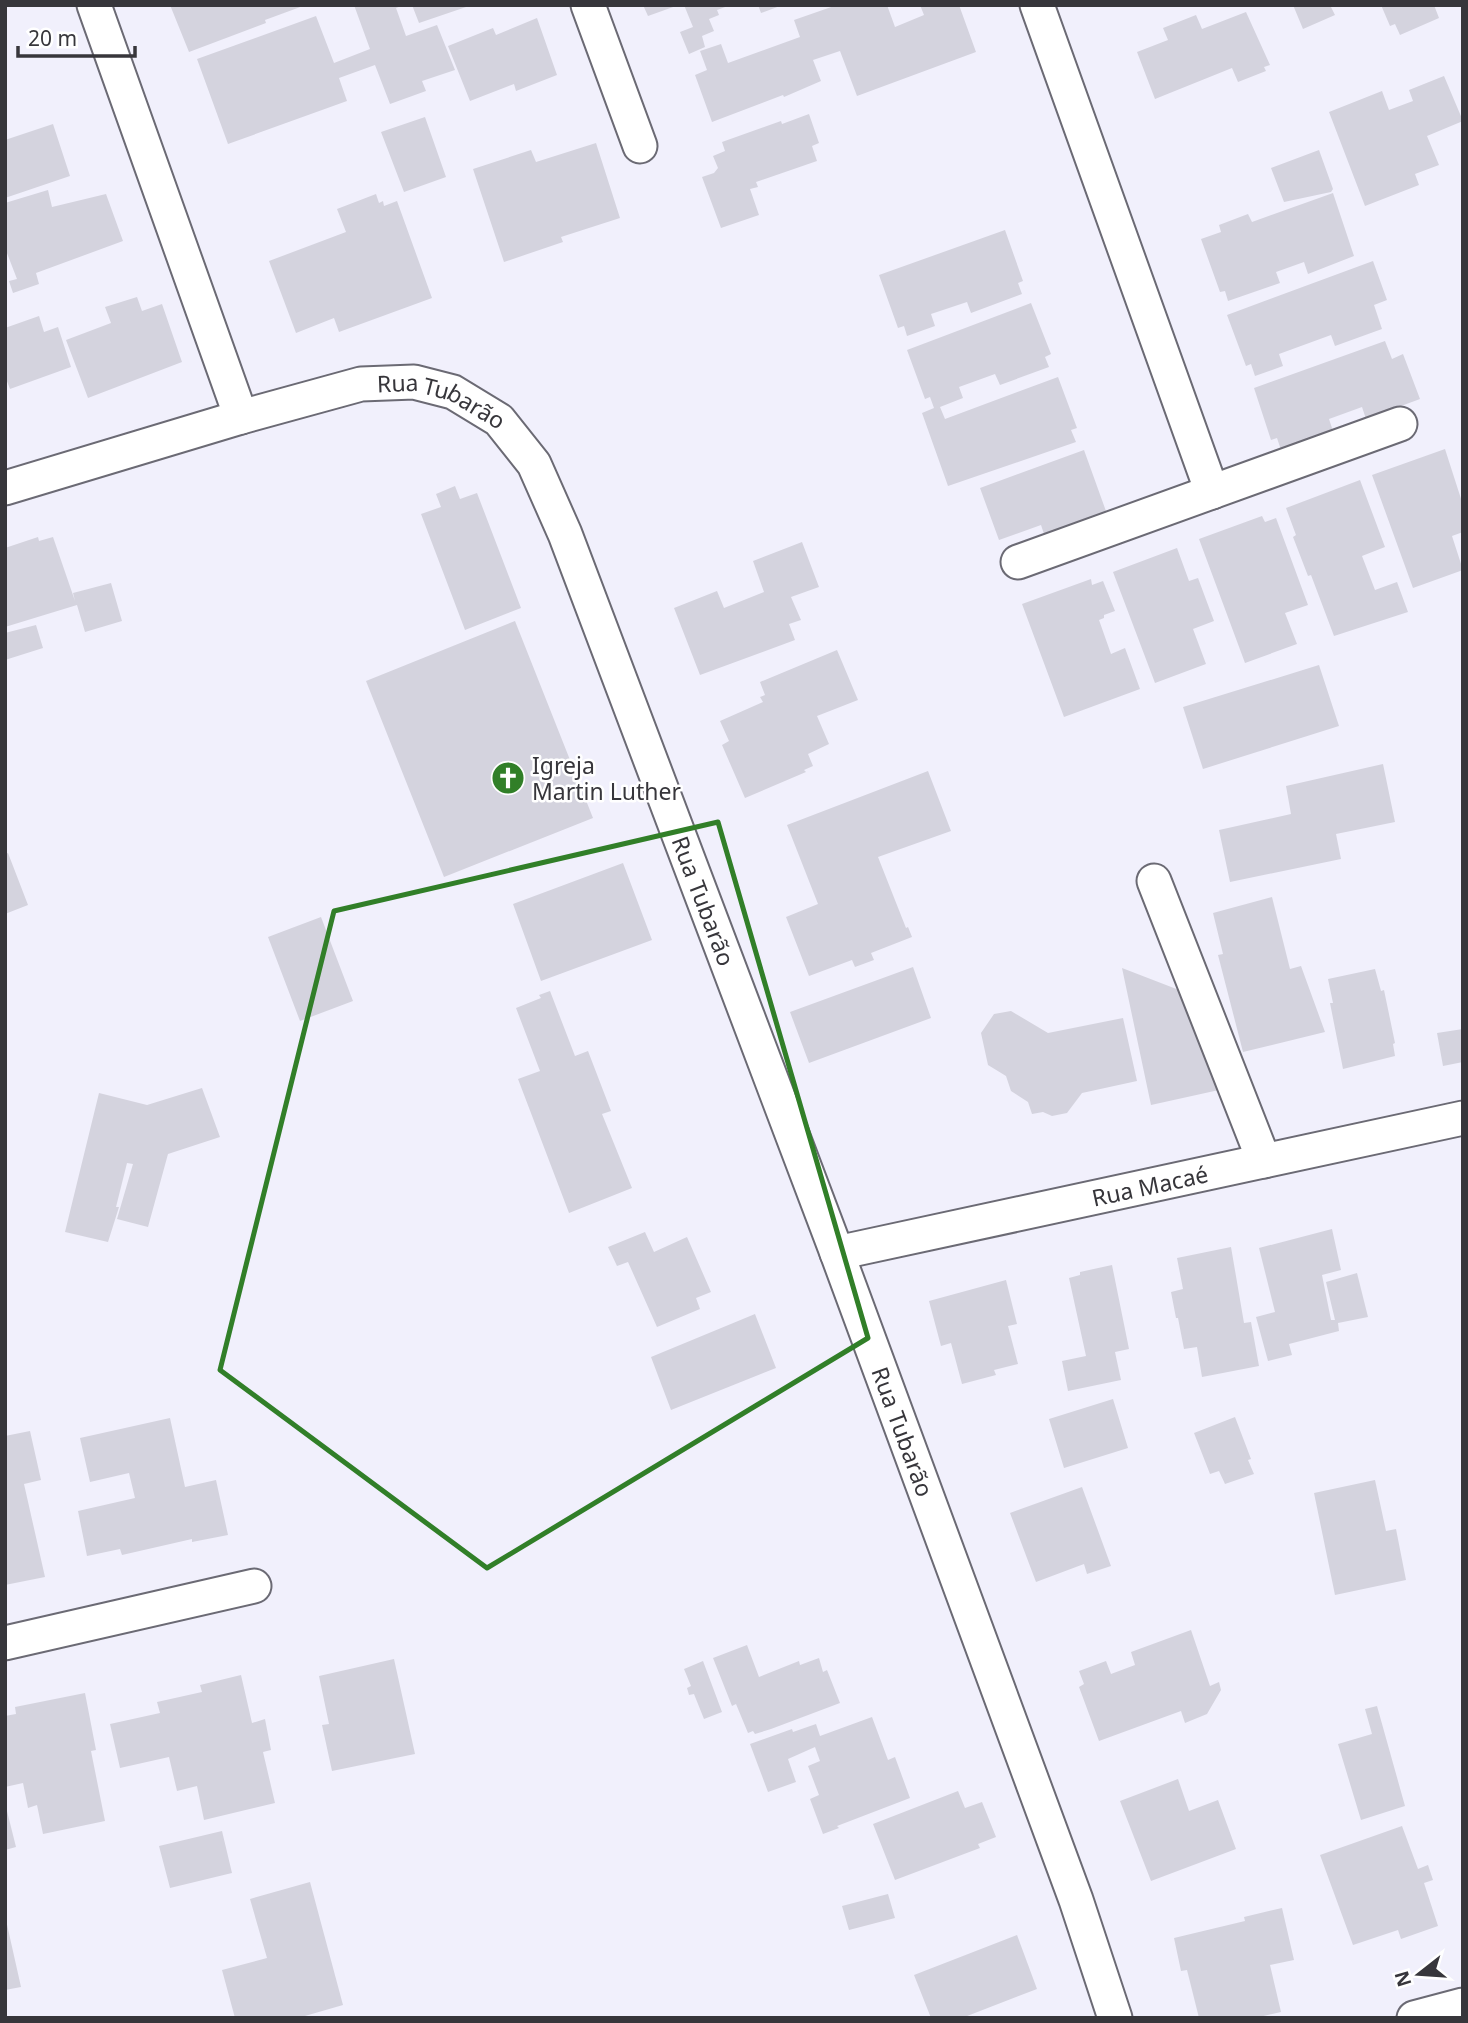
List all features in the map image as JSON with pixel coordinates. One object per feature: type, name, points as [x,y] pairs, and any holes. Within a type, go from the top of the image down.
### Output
[{"type":"street","points":[[94,5],[241,417]]},
{"type":"street","points":[[588,5],[640,146]]},
{"type":"street","points":[[1037,5],[1212,492]]},
{"type":"street","name":"Rua Tubarão","points":[[5,488],[361,384],[414,382],[453,392],[499,419],[534,464],[565,534],[837,1253],[1076,1900],[1115,2018]]},
{"type":"street","points":[[1018,562],[1401,424]]},
{"type":"street","points":[[1154,881],[1264,1161]]},
{"type":"street","name":"Rua Macaé","points":[[837,1253],[1463,1118]]},
{"type":"street","points":[[5,1643],[254,1586]]},
{"type":"street","points":[[1414,2018],[1463,2005]]},
{"type":"highlighted area","points":[[718,822],[868,1338],[487,1568],[220,1370],[334,911]]},
{"type":"building","points":[[170,5],[303,5],[303,6],[189,52]]},
{"type":"building","points":[[354,5],[404,5],[396,8],[406,36],[437,25],[455,70],[422,81],[426,91],[390,104],[375,65],[339,78],[347,101],[228,144],[197,59],[316,16],[334,63],[370,49]]},
{"type":"building","points":[[412,5],[469,5],[469,6],[419,23]]},
{"type":"building","points":[[643,5],[676,5],[676,6],[648,16]]},
{"type":"building","points":[[684,5],[728,6],[717,10],[719,15],[709,19],[714,31],[702,36],[705,47],[689,54],[680,32],[693,27]]},
{"type":"building","points":[[758,5],[780,5],[780,6],[761,13]]},
{"type":"building","points":[[837,5],[887,5],[895,27],[924,15],[920,5],[959,5],[976,52],[857,96],[840,51],[813,60],[821,81],[712,122],[695,75],[707,70],[700,51],[721,44],[728,63],[800,37],[794,20]]},
{"type":"building","points":[[1293,5],[1330,5],[1335,15],[1303,29]]},
{"type":"building","points":[[1381,5],[1434,5],[1439,18],[1400,35],[1395,24],[1390,26]]},
{"type":"building","points":[[1246,12],[1270,65],[1264,67],[1266,71],[1238,82],[1232,68],[1155,99],[1137,52],[1168,40],[1163,28],[1196,15],[1202,29]]},
{"type":"building","points":[[537,18],[557,75],[516,91],[514,84],[470,101],[448,46],[493,28],[496,35]]},
{"type":"building","points":[[1444,76],[1463,121],[1427,136],[1439,165],[1415,174],[1419,185],[1365,206],[1329,112],[1382,91],[1389,110],[1413,101],[1409,90]]},
{"type":"building","points":[[809,114],[819,143],[812,146],[817,161],[756,182],[758,187],[750,189],[759,215],[721,228],[702,177],[714,173],[718,168],[713,156],[725,151],[722,142]]},
{"type":"building","points":[[425,117],[446,177],[404,192],[381,132]]},
{"type":"building","points":[[53,124],[70,176],[5,198],[5,140]]},
{"type":"building","points":[[596,143],[620,218],[561,237],[563,242],[504,262],[473,169],[531,150],[536,162]]},
{"type":"building","points":[[1319,150],[1333,189],[1331,192],[1284,202],[1271,168]]},
{"type":"building","points":[[48,190],[52,207],[106,194],[123,241],[36,273],[39,284],[13,293],[9,281],[17,279],[5,248],[5,203]]},
{"type":"building","points":[[1333,193],[1354,256],[1308,274],[1304,262],[1276,272],[1280,283],[1228,301],[1225,291],[1220,292],[1201,239],[1221,232],[1219,225],[1248,214],[1252,222]]},
{"type":"building","points":[[376,194],[379,203],[383,201],[384,206],[397,201],[432,298],[339,332],[334,318],[296,333],[269,261],[346,232],[337,209]]},
{"type":"building","points":[[1005,230],[1023,281],[1018,283],[1022,294],[971,313],[967,302],[931,314],[935,326],[907,336],[904,326],[898,328],[879,275]]},
{"type":"building","points":[[1373,261],[1387,300],[1374,305],[1382,329],[1335,346],[1331,335],[1279,354],[1283,366],[1255,376],[1251,364],[1246,366],[1227,315]]},
{"type":"building","points":[[137,297],[142,311],[162,304],[182,362],[88,398],[66,340],[111,323],[105,307]]},
{"type":"building","points":[[1031,303],[1051,354],[1045,357],[1049,367],[1000,385],[995,374],[959,387],[963,398],[940,407],[945,419],[1058,377],[1077,428],[1071,430],[1076,442],[948,486],[922,413],[934,408],[930,397],[925,399],[907,350]]},
{"type":"building","points":[[39,316],[44,332],[58,327],[71,367],[10,389],[5,376],[5,328]]},
{"type":"building","points":[[1385,341],[1392,359],[1403,354],[1420,399],[1366,419],[1362,407],[1329,419],[1333,431],[1281,450],[1277,438],[1271,440],[1254,388]]},
{"type":"building","points":[[1445,449],[1463,505],[1463,532],[1452,536],[1463,570],[1413,588],[1372,475]]},
{"type":"building","points":[[1084,450],[1107,514],[1045,537],[1041,525],[999,540],[980,488]]},
{"type":"building","points":[[1360,480],[1385,547],[1362,556],[1375,590],[1397,582],[1408,612],[1334,636],[1293,537],[1296,535],[1286,508]]},
{"type":"building","points":[[455,486],[460,499],[477,493],[521,608],[465,630],[421,514],[441,507],[436,494]]},
{"type":"building","points":[[1262,516],[1265,522],[1276,518],[1308,605],[1285,613],[1297,644],[1245,663],[1199,539]]},
{"type":"building","points":[[38,537],[39,541],[53,537],[75,601],[73,593],[111,583],[122,621],[85,632],[77,605],[5,627],[5,548]]},
{"type":"building","points":[[802,542],[819,587],[791,597],[801,620],[789,624],[795,640],[700,675],[674,608],[717,591],[724,608],[764,592],[753,561]]},
{"type":"building","points":[[1177,548],[1189,581],[1198,578],[1214,621],[1193,629],[1206,664],[1155,683],[1113,572]]},
{"type":"building","points":[[1091,579],[1092,585],[1103,581],[1115,611],[1099,620],[1111,654],[1125,648],[1140,689],[1064,717],[1022,604]]},
{"type":"building","points":[[515,621],[593,818],[444,877],[366,681]]},
{"type":"building","points":[[36,625],[43,648],[5,660],[5,633]]},
{"type":"building","points":[[837,650],[858,700],[817,716],[829,744],[808,754],[813,766],[804,770],[806,772],[745,798],[722,745],[729,741],[720,721],[763,702],[760,697],[765,695],[760,682]]},
{"type":"building","points":[[1319,665],[1339,726],[1203,769],[1183,707]]},
{"type":"building","points":[[1383,764],[1395,822],[1336,834],[1341,859],[1230,882],[1219,830],[1291,814],[1286,786]]},
{"type":"building","points":[[928,771],[951,831],[878,857],[912,937],[871,953],[874,960],[855,967],[852,960],[809,976],[786,917],[818,904],[787,825]]},
{"type":"building","points":[[8,853],[28,905],[5,914],[5,854]]},
{"type":"building","points":[[623,863],[652,940],[541,981],[513,904]]},
{"type":"building","points":[[1272,897],[1290,969],[1301,966],[1325,1032],[1243,1052],[1218,955],[1223,954],[1213,913]]},
{"type":"building","points":[[321,917],[353,1001],[300,1021],[268,937]]},
{"type":"building","points":[[913,967],[931,1018],[809,1063],[790,1012]]},
{"type":"building","points":[[1122,968],[1179,990],[1180,994],[1186,993],[1219,1090],[1151,1105]]},
{"type":"building","points":[[1375,969],[1381,991],[1384,990],[1395,1043],[1395,1056],[1343,1069],[1328,979]]},
{"type":"building","points":[[550,991],[575,1056],[588,1051],[611,1111],[602,1114],[632,1188],[569,1213],[518,1079],[540,1071],[516,1008],[541,998],[539,995]]},
{"type":"building","points":[[1011,1011],[1048,1033],[1123,1018],[1137,1081],[1082,1093],[1067,1113],[1052,1116],[1043,1112],[1032,1114],[1028,1102],[1011,1091],[1006,1076],[988,1065],[981,1033],[994,1014]]},
{"type":"building","points":[[1463,1029],[1463,1062],[1443,1066],[1437,1033]]},
{"type":"building","points":[[202,1088],[220,1137],[168,1154],[148,1227],[117,1219],[133,1164],[127,1163],[116,1207],[119,1207],[108,1242],[65,1232],[99,1093],[147,1105]]},
{"type":"building","points":[[1332,1229],[1341,1270],[1322,1275],[1331,1320],[1335,1320],[1326,1282],[1357,1273],[1368,1317],[1338,1323],[1339,1331],[1289,1344],[1292,1355],[1268,1361],[1256,1317],[1275,1312],[1259,1248]]},
{"type":"building","points":[[645,1232],[654,1252],[687,1237],[711,1292],[696,1298],[700,1309],[657,1327],[628,1262],[617,1266],[608,1247]]},
{"type":"building","points":[[1231,1247],[1244,1323],[1251,1322],[1259,1366],[1202,1377],[1197,1347],[1184,1349],[1176,1318],[1171,1292],[1183,1289],[1177,1258]]},
{"type":"building","points":[[1112,1265],[1129,1349],[1115,1352],[1121,1380],[1068,1391],[1062,1361],[1086,1356],[1069,1278],[1080,1275],[1080,1272]]},
{"type":"building","points":[[1006,1280],[1017,1324],[1008,1326],[1018,1364],[994,1370],[996,1375],[962,1384],[951,1343],[941,1346],[929,1301]]},
{"type":"building","points":[[755,1314],[776,1368],[671,1410],[651,1357]]},
{"type":"building","points":[[1113,1399],[1128,1448],[1064,1468],[1049,1419]]},
{"type":"building","points":[[1235,1417],[1254,1474],[1225,1484],[1219,1471],[1210,1474],[1194,1433]]},
{"type":"building","points":[[170,1418],[185,1487],[216,1480],[228,1535],[192,1542],[192,1539],[122,1555],[120,1549],[87,1556],[78,1511],[135,1498],[129,1473],[90,1482],[80,1438]]},
{"type":"building","points":[[30,1431],[41,1480],[24,1484],[45,1577],[5,1585],[5,1436]]},
{"type":"building","points":[[1375,1480],[1386,1531],[1396,1529],[1406,1580],[1335,1595],[1314,1493]]},
{"type":"building","points":[[1082,1487],[1111,1566],[1087,1574],[1084,1564],[1036,1582],[1010,1513]]},
{"type":"building","points":[[1191,1630],[1210,1686],[1219,1682],[1221,1690],[1207,1714],[1185,1723],[1181,1711],[1099,1741],[1079,1687],[1084,1684],[1079,1671],[1106,1661],[1111,1674],[1135,1665],[1131,1652]]},
{"type":"building","points":[[747,1645],[759,1677],[799,1661],[800,1665],[819,1658],[823,1672],[827,1670],[840,1703],[771,1729],[755,1734],[753,1731],[748,1733],[736,1704],[732,1706],[713,1658]]},
{"type":"building","points":[[394,1659],[415,1754],[332,1771],[322,1725],[329,1724],[319,1676]]},
{"type":"building","points":[[703,1661],[722,1712],[704,1719],[694,1694],[689,1695],[687,1688],[691,1686],[684,1669]]},
{"type":"building","points":[[241,1675],[252,1723],[265,1719],[271,1750],[263,1752],[275,1803],[204,1820],[197,1786],[177,1791],[169,1757],[120,1768],[110,1724],[160,1713],[157,1702],[202,1692],[200,1685]]},
{"type":"building","points":[[85,1693],[96,1750],[91,1751],[105,1821],[43,1834],[37,1805],[28,1808],[23,1783],[5,1787],[5,1716],[16,1714],[15,1707]]},
{"type":"building","points":[[1377,1706],[1405,1806],[1361,1820],[1338,1744],[1372,1734],[1365,1709]]},
{"type":"building","points":[[872,1717],[888,1760],[895,1757],[910,1798],[823,1834],[810,1799],[819,1795],[808,1766],[820,1761],[815,1747],[788,1759],[796,1782],[768,1792],[750,1744],[792,1729],[793,1732],[816,1724],[820,1736]]},
{"type":"building","points":[[1178,1779],[1189,1811],[1218,1800],[1236,1849],[1151,1881],[1120,1801]]},
{"type":"building","points":[[958,1791],[965,1808],[982,1802],[996,1837],[978,1844],[980,1848],[895,1880],[873,1824]]},
{"type":"building","points":[[5,1803],[16,1847],[5,1850]]},
{"type":"building","points":[[1402,1826],[1418,1869],[1428,1865],[1433,1880],[1424,1883],[1438,1926],[1401,1939],[1398,1930],[1353,1945],[1320,1855]]},
{"type":"building","points":[[222,1831],[232,1873],[170,1888],[159,1846]]},
{"type":"building","points":[[310,1882],[343,2005],[298,2018],[235,2018],[222,1970],[267,1958],[250,1899]]},
{"type":"building","points":[[888,1894],[895,1918],[849,1930],[842,1906]]},
{"type":"building","points":[[1282,1908],[1294,1960],[1270,1965],[1281,2012],[1255,2018],[1199,2018],[1187,1970],[1181,1971],[1174,1938],[1245,1921],[1244,1917]]},
{"type":"building","points":[[5,1921],[21,1987],[5,1990]]},
{"type":"building","points":[[1017,1935],[1037,1989],[962,2018],[931,2018],[914,1975]]},
{"type":"place","name":"Igreja Martin Luther","points":[[508,778]]}]
